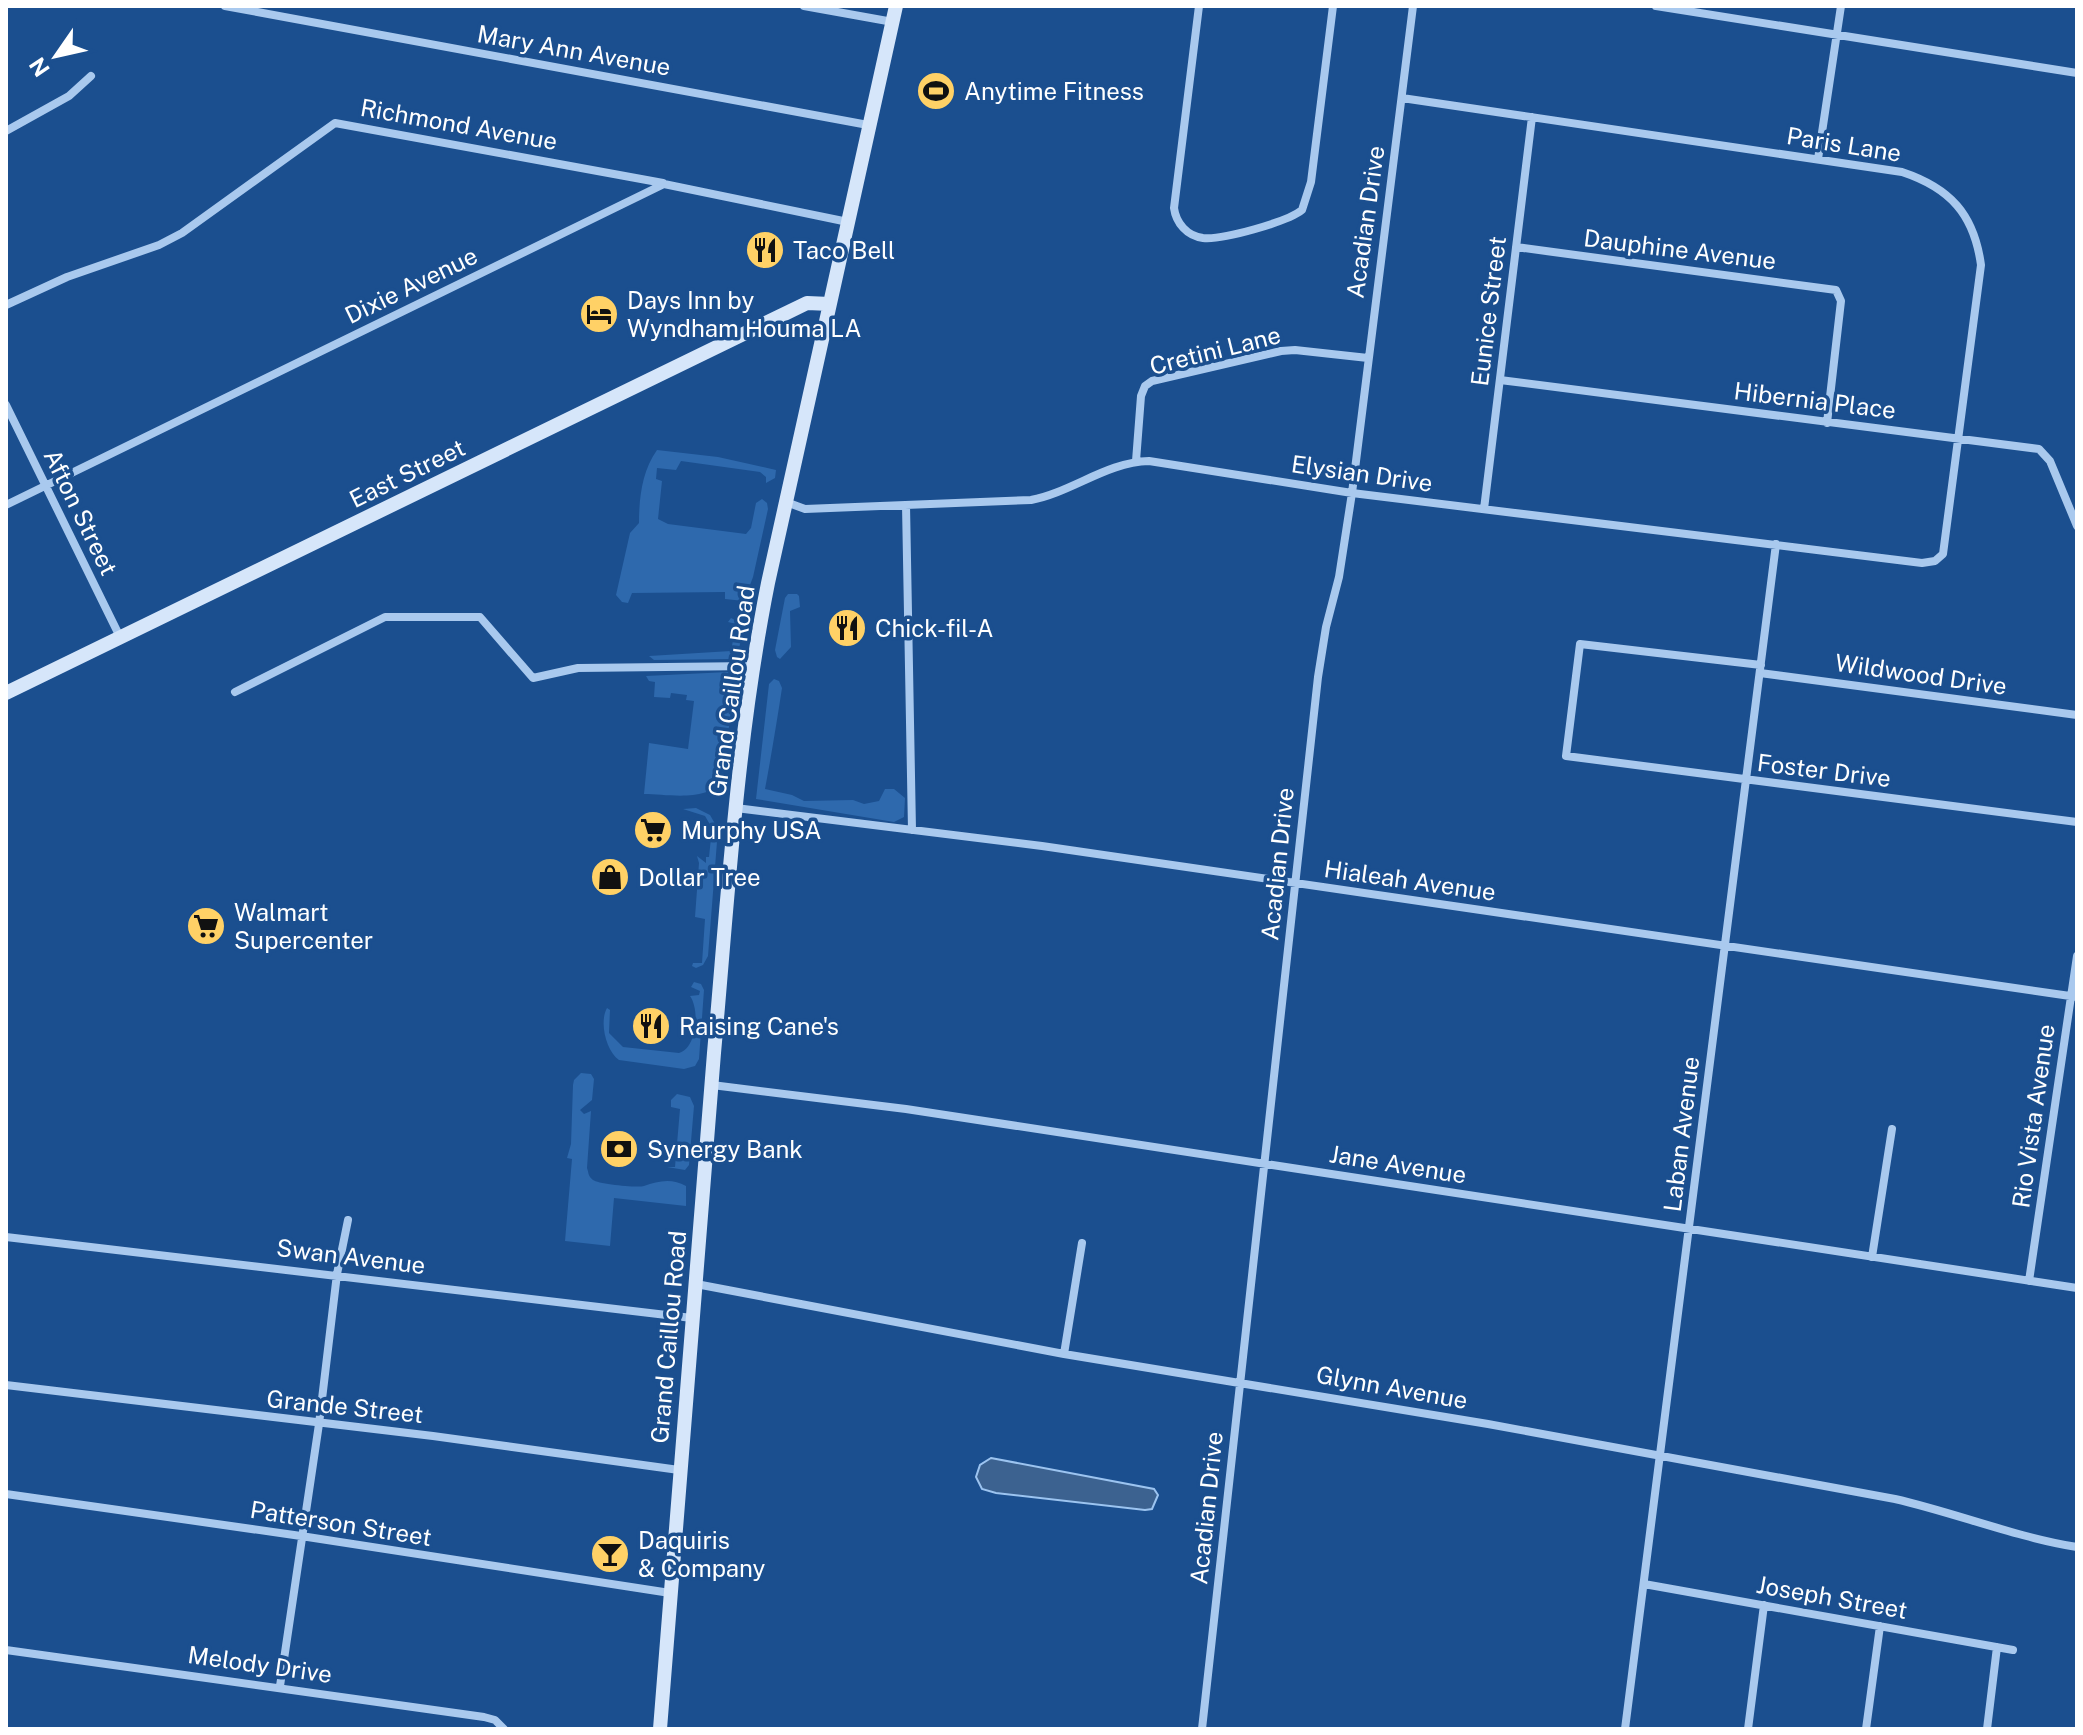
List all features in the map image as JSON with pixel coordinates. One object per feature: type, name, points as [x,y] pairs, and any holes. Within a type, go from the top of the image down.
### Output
[{"type":"main road","name":"Grand Caillou Road","points":[[660,1729],[736,808],[753,666],[786,502],[896,6]]},
{"type":"main road","name":"East Street","points":[[6,693],[807,303],[830,304]]},
{"type":"street","name":"Mary Ann Avenue","points":[[225,6],[868,125]]},
{"type":"street","points":[[804,6],[893,22]]},
{"type":"street","points":[[1199,6],[1174,208],[1180,225],[1190,234],[1207,238],[1284,222],[1302,210],[1311,182],[1333,6]]},
{"type":"street","name":"Acadian Drive","points":[[1202,1729],[1318,677],[1326,627],[1339,577],[1352,493],[1413,6]]},
{"type":"street","points":[[1656,6],[1712,10],[1836,35],[2077,73]]},
{"type":"street","points":[[1818,159],[1841,6]]},
{"type":"street","points":[[6,131],[69,96],[91,76]]},
{"type":"street","name":"Paris Lane","points":[[1402,98],[1902,172],[1923,179],[1947,193],[1959,206],[1973,232],[1980,257],[1980,281],[1945,546],[1938,559]]},
{"type":"street","name":"Eunice Street","points":[[1484,509],[1532,117]]},
{"type":"street","name":"Richmond Avenue","points":[[6,305],[67,277],[159,245],[182,233],[335,123],[619,173],[664,184]]},
{"type":"street","points":[[664,184],[848,222]]},
{"type":"street","name":"Dixie Avenue","points":[[6,505],[664,184]]},
{"type":"street","name":"Dauphine Avenue","points":[[1516,247],[1829,288],[1841,301],[1827,423]]},
{"type":"street","name":"Cretini Lane","points":[[1136,461],[1141,396],[1145,386],[1152,381],[1281,351],[1368,358]]},
{"type":"street","name":"Hibernia Place","points":[[1500,380],[2043,451],[2077,526]]},
{"type":"street","name":"Afton Street","points":[[6,405],[120,637]]},
{"type":"street","name":"Elysian Drive","points":[[786,502],[805,509],[1042,498],[1123,464],[1158,462],[1352,493],[1922,563],[1938,559]]},
{"type":"street","points":[[906,505],[912,830]]},
{"type":"street","name":"Laban Avenue","points":[[1625,1729],[1776,544]]},
{"type":"street","points":[[235,692],[385,617],[480,617],[533,678],[578,668],[753,666]]},
{"type":"street","name":"Wildwood Drive","points":[[1566,756],[1580,644],[2077,715]]},
{"type":"street","name":"Foster Drive","points":[[1566,756],[2077,822]]},
{"type":"street","name":"Hialeah Avenue","points":[[736,808],[1294,883],[2074,997]]},
{"type":"street","name":"Rio Vista Avenue","points":[[2029,1281],[2074,997],[2077,956]]},
{"type":"street","name":"Jane Avenue","points":[[712,1085],[906,1109],[2077,1288]]},
{"type":"street","points":[[1872,1257],[1892,1129]]},
{"type":"street","points":[[280,1686],[319,1424],[337,1274],[348,1220]]},
{"type":"street","name":"Swan Avenue","points":[[6,1237],[692,1318]]},
{"type":"street","points":[[1064,1354],[1082,1243]]},
{"type":"street","name":"Glynn Avenue","points":[[696,1284],[1064,1354],[1239,1381],[1907,1501],[2033,1539],[2077,1547]]},
{"type":"street","name":"Grande Street","points":[[6,1385],[433,1436],[679,1470]]},
{"type":"street","name":"Patterson Street","points":[[6,1494],[670,1593]]},
{"type":"street","name":"Joseph Street","points":[[1644,1584],[2013,1650]]},
{"type":"street","points":[[1748,1729],[1764,1605]]},
{"type":"street","points":[[1866,1729],[1880,1626]]},
{"type":"street","points":[[1987,1729],[1997,1647]]},
{"type":"street","name":"Melody Drive","points":[[6,1650],[484,1717],[495,1720],[504,1729]]},
{"type":"shaded area","points":[[657,450],[718,457],[776,470],[775,478],[766,483],[766,477],[760,472],[681,461],[676,470],[657,468],[656,479],[662,481],[658,519],[668,524],[746,534],[751,528],[756,503],[762,499],[767,503],[753,577],[744,601],[725,599],[725,592],[632,593],[628,603],[622,602],[616,595],[630,533],[639,523],[645,476]]},
{"type":"shaded area","points":[[788,594],[799,596],[800,607],[790,611],[791,647],[780,659],[775,650]]},
{"type":"shaded area","points":[[731,618],[739,622],[742,636],[737,656],[733,659],[654,660],[649,656],[731,651],[736,624],[728,622]]},
{"type":"shaded area","points":[[732,674],[734,682],[723,779],[716,787],[698,794],[644,794],[649,743],[688,749],[694,701],[686,700],[687,695],[671,693],[670,698],[654,697],[655,682],[649,681],[646,676]]},
{"type":"shaded area","points":[[774,679],[779,681],[782,688],[765,789],[804,801],[853,800],[864,804],[879,801],[885,789],[894,789],[905,798],[904,817],[894,822],[756,799],[769,684]]},
{"type":"shaded area","points":[[696,808],[710,815],[718,829],[708,956],[703,965],[696,968],[692,966],[693,963],[702,963],[705,919],[695,917],[697,856],[706,863],[712,828],[705,816],[683,809]]},
{"type":"shaded area","points":[[694,982],[701,984],[704,990],[699,1059],[695,1066],[684,1069],[619,1060],[614,1056],[604,1028],[607,1008],[610,1010],[609,1033],[623,1047],[679,1053],[685,1050],[693,1036],[696,1019],[690,996],[699,995],[700,991],[691,987]]},
{"type":"shaded area","points":[[581,1073],[591,1074],[594,1079],[592,1100],[580,1110],[584,1114],[591,1111],[587,1168],[591,1179],[626,1186],[665,1181],[686,1186],[686,1206],[614,1198],[610,1246],[565,1241],[572,1159],[567,1158],[571,1144],[573,1085]]},
{"type":"shaded area","points":[[677,1094],[690,1097],[694,1106],[689,1165],[685,1170],[667,1167],[675,1167],[680,1109],[671,1107],[671,1100]]},
{"type":"shaded area","points":[[991,1458],[1154,1489],[1158,1495],[1152,1509],[1145,1510],[996,1493],[982,1489],[976,1477],[980,1465]]},
{"type":"place","name":"Anytime Fitness","points":[[936,91]]},
{"type":"place","name":"Taco Bell","points":[[765,250]]},
{"type":"place","name":"Days Inn by Wyndham Houma LA","points":[[599,314]]},
{"type":"place","name":"Chick-fil-A","points":[[847,628]]},
{"type":"place","name":"Murphy USA","points":[[653,830]]},
{"type":"place","name":"Dollar Tree","points":[[610,877]]},
{"type":"place","name":"Walmart Supercenter","points":[[206,926]]},
{"type":"place","name":"Raising Cane's","points":[[651,1026]]},
{"type":"place","name":"Synergy Bank","points":[[619,1149]]},
{"type":"place","name":"Daquiris & Company","points":[[610,1554]]}]
